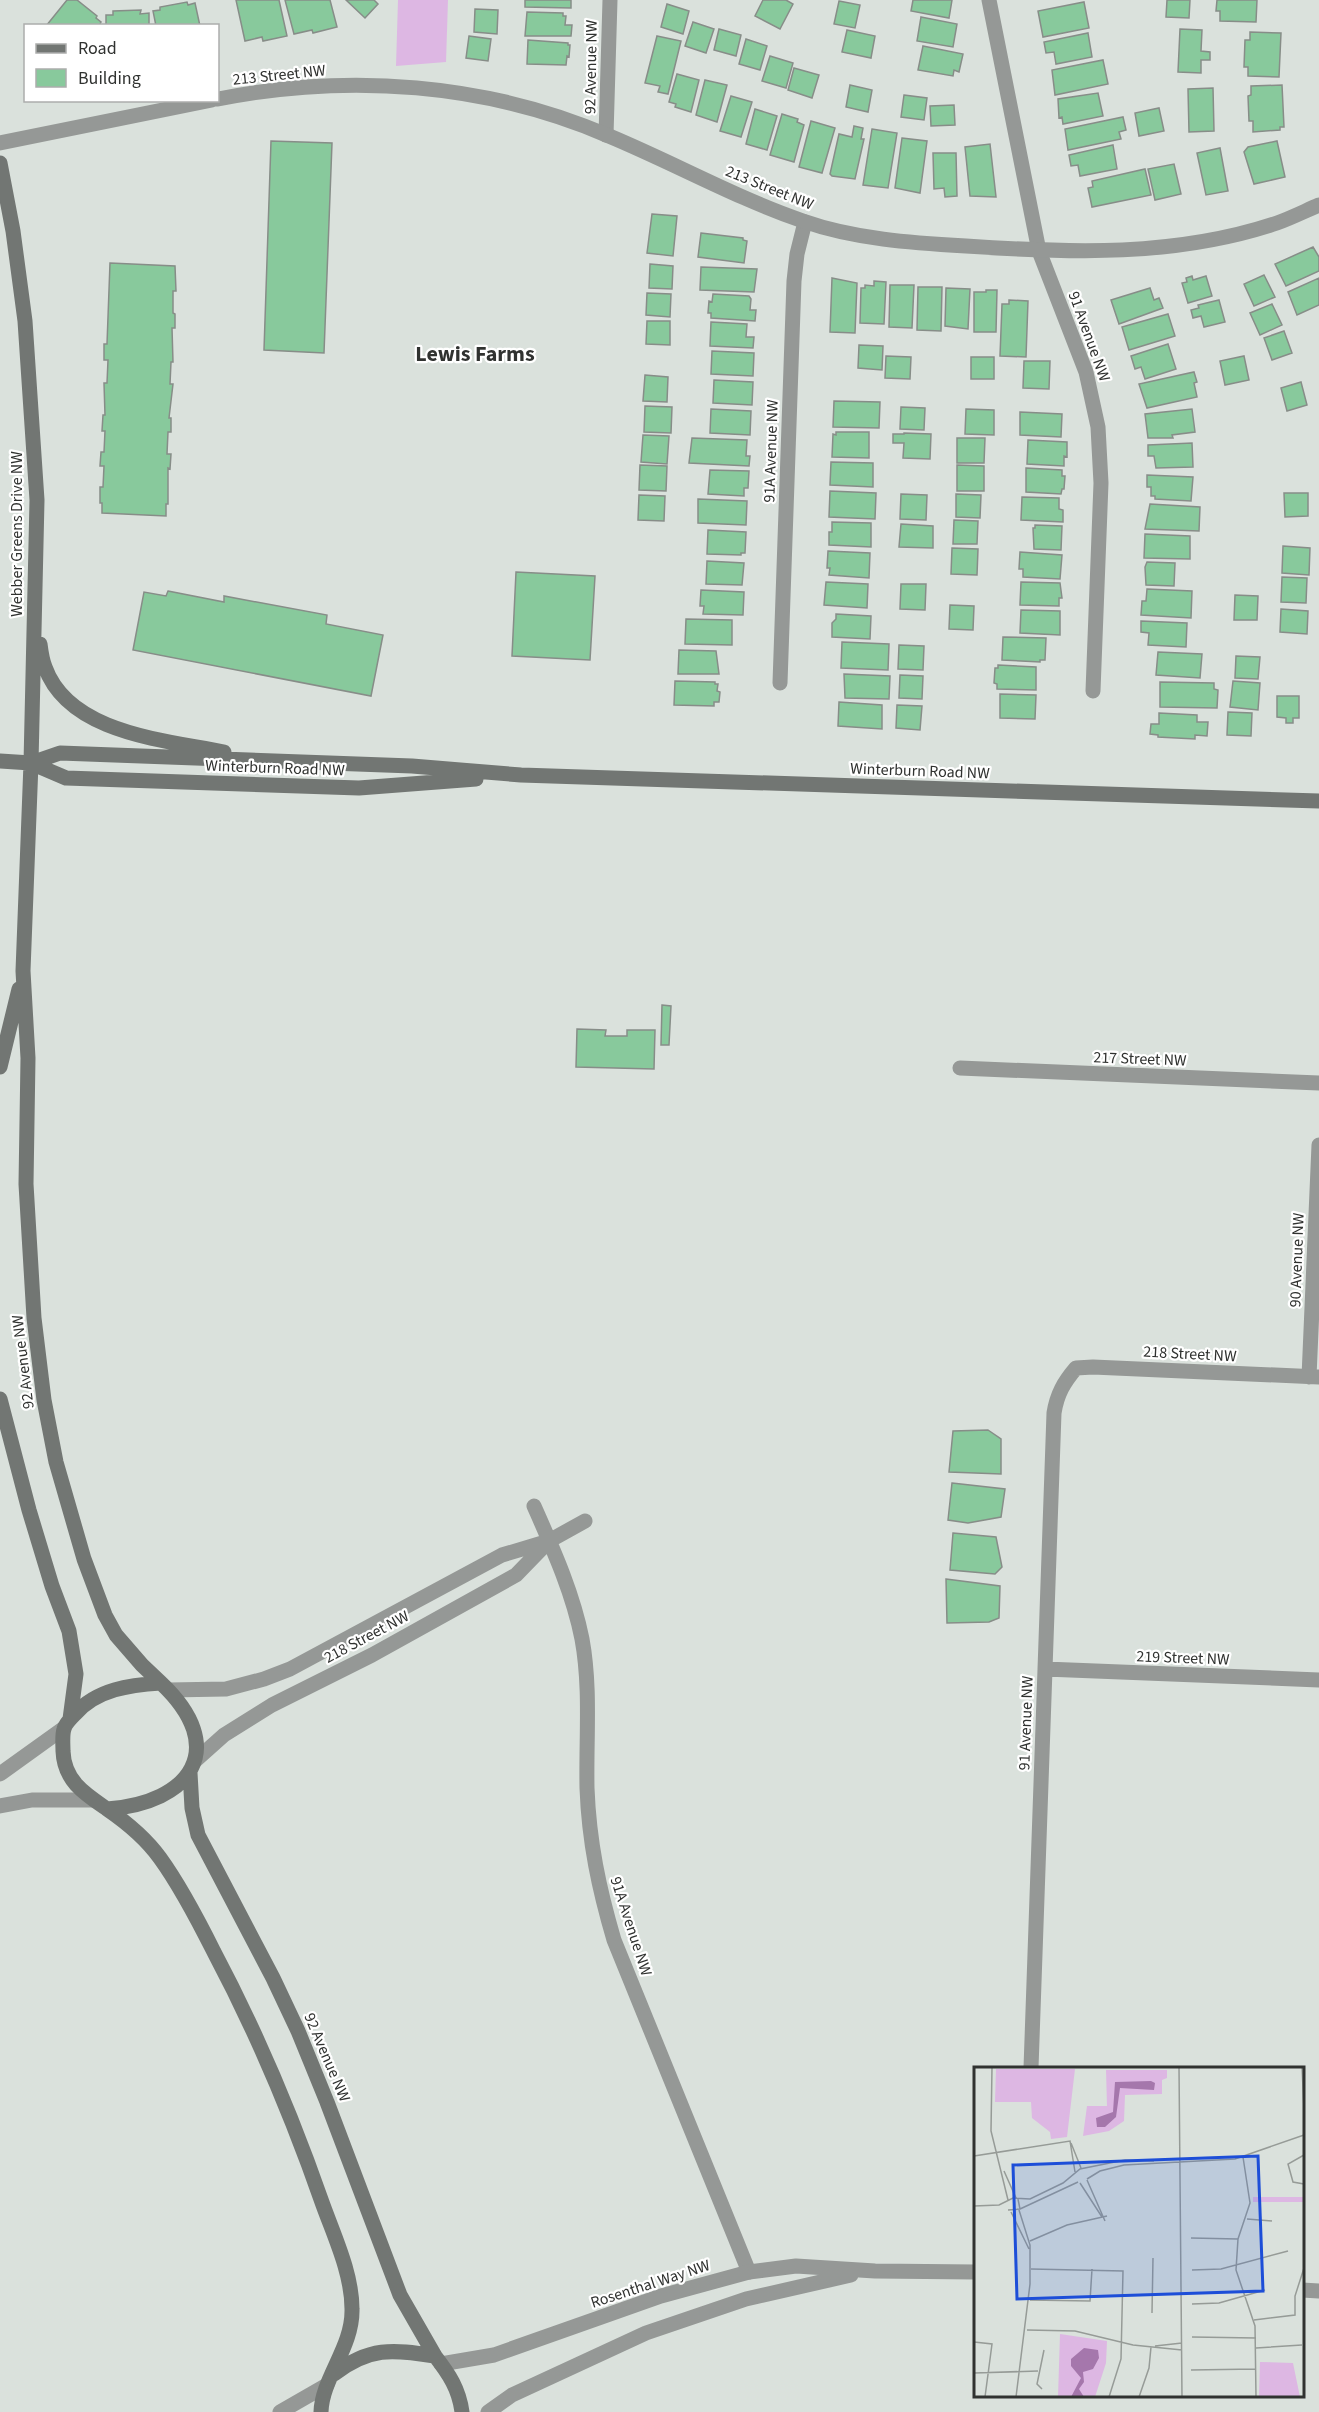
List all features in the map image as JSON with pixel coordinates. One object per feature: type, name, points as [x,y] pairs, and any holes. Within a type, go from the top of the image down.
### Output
[{"type":"main road","name":"Webber Greens Drive NW","points":[[0,163],[13,231],[26,332],[37,500],[31,763]]},
{"type":"main road","points":[[34,621],[45,667],[55,686],[64,698],[87,714],[132,734],[164,743],[201,747],[266,761]]},
{"type":"main road","name":"Winterburn Road NW","points":[[31,763],[60,753],[412,766],[520,775],[1319,801]]},
{"type":"main road","name":"Winterburn Road NW","points":[[0,761],[31,763],[66,778],[359,788],[520,775]]},
{"type":"main road","name":"92 Avenue NW","points":[[31,763],[23,971],[28,1058],[26,1184],[34,1318],[44,1400],[56,1462],[84,1559],[97,1596],[116,1635],[142,1665],[180,1702],[191,1719],[196,1739],[192,1808],[198,1834],[298,2031],[400,2295],[408,2313],[449,2373],[459,2394],[462,2412]]},
{"type":"main road","name":"92 Avenue NW","points":[[0,1067],[23,971]]},
{"type":"main road","name":"92 Avenue NW","points":[[0,1399],[29,1510],[71,1640],[76,1674],[63,1752],[67,1771],[77,1788],[126,1824],[159,1857],[198,1921],[231,1984],[302,2145],[342,2259],[351,2296],[352,2318],[349,2334],[321,2412]]},
{"type":"main road","points":[[67,1724],[82,1706],[115,1689],[165,1687]]},
{"type":"main road","points":[[107,1809],[132,1807],[153,1800],[169,1792],[193,1766]]},
{"type":"main road","points":[[331,2379],[350,2361],[372,2353],[412,2352],[438,2360]]},
{"type":"street","name":"92 Avenue NW","points":[[606,135],[610,0]]},
{"type":"street","name":"91 Avenue NW","points":[[989,0],[1039,251],[1086,372],[1098,427],[1101,483],[1093,691]]},
{"type":"street","name":"213 Street NW","points":[[219,99],[284,89],[338,86],[439,90],[507,101],[547,112],[606,135],[741,197],[805,222],[911,243],[1039,251],[1107,252],[1190,243],[1278,222],[1319,205]]},
{"type":"street","name":"213 Street NW","points":[[0,143],[202,102]]},
{"type":"street","name":"91A Avenue NW","points":[[780,683],[794,281],[797,254],[805,222]]},
{"type":"street","name":"217 Street NW","points":[[960,1068],[1319,1083]]},
{"type":"street","name":"90 Avenue NW","points":[[1314,1377],[1319,1145]]},
{"type":"street","name":"218 Street NW","points":[[1065,1381],[1076,1368],[1093,1367],[1314,1377]]},
{"type":"street","name":"91 Avenue NW","points":[[1031,2067],[1054,1413],[1057,1398],[1065,1381]]},
{"type":"street","name":"91A Avenue NW","points":[[534,1506],[571,1598],[582,1638],[587,1678],[587,1788],[590,1827],[595,1870],[603,1902],[614,1940],[749,2272]]},
{"type":"street","name":"218 Street NW","points":[[165,1687],[226,1689],[290,1669],[502,1555],[549,1541],[585,1521]]},
{"type":"street","name":"218 Street NW","points":[[193,1766],[224,1735],[272,1705],[372,1655],[516,1575],[549,1541]]},
{"type":"street","name":"219 Street NW","points":[[1045,1669],[1319,1680]]},
{"type":"street","points":[[0,1774],[67,1724]]},
{"type":"street","points":[[0,1806],[32,1800],[92,1800]]},
{"type":"street","name":"Rosenthal Way NW","points":[[438,2360],[494,2355],[661,2296],[749,2272],[796,2266],[875,2271],[974,2272]]},
{"type":"street","name":"Rosenthal Way NW","points":[[488,2412],[512,2395],[646,2333],[746,2299],[875,2271]]},
{"type":"street","points":[[1304,2290],[1319,2291]]},
{"type":"street","points":[[280,2412],[331,2379]]},
{"type":"shaded area","points":[[398,0],[448,0],[446,62],[396,66]]},
{"type":"building","points":[[67,0],[77,0],[101,22],[100,24],[48,24]]},
{"type":"building","points":[[236,0],[279,0],[287,36],[263,41],[262,37],[245,41]]},
{"type":"building","points":[[285,0],[330,0],[337,27],[313,33],[312,30],[294,34]]},
{"type":"building","points":[[346,0],[374,0],[378,4],[365,18]]},
{"type":"building","points":[[525,0],[571,0],[571,8],[525,7]]},
{"type":"building","points":[[763,0],[786,0],[793,4],[780,29],[755,16]]},
{"type":"building","points":[[913,0],[952,0],[949,18],[911,11]]},
{"type":"building","points":[[1167,0],[1190,0],[1189,18],[1166,17]]},
{"type":"building","points":[[1217,0],[1257,0],[1256,22],[1220,21],[1220,11],[1216,11]]},
{"type":"building","points":[[839,1],[860,5],[855,28],[834,24]]},
{"type":"building","points":[[187,2],[188,5],[195,3],[200,24],[156,24],[153,11],[160,10],[160,7]]},
{"type":"building","points":[[1084,2],[1089,28],[1043,37],[1038,11]]},
{"type":"building","points":[[667,4],[689,11],[683,34],[661,27]]},
{"type":"building","points":[[475,9],[498,10],[497,34],[474,32]]},
{"type":"building","points":[[141,10],[140,14],[149,13],[149,24],[106,24],[106,15],[113,15],[113,11]]},
{"type":"building","points":[[527,12],[563,13],[563,16],[566,16],[565,25],[572,25],[571,36],[525,36]]},
{"type":"building","points":[[921,17],[957,24],[953,47],[917,41]]},
{"type":"building","points":[[693,22],[714,29],[706,53],[685,46]]},
{"type":"building","points":[[719,29],[741,35],[736,56],[714,50]]},
{"type":"building","points":[[1180,29],[1202,30],[1201,51],[1210,52],[1210,60],[1201,60],[1201,73],[1178,72]]},
{"type":"building","points":[[847,30],[875,36],[871,58],[842,52]]},
{"type":"building","points":[[1250,32],[1281,33],[1279,77],[1248,76],[1248,67],[1244,67],[1245,40],[1250,40]]},
{"type":"building","points":[[1088,33],[1092,57],[1056,64],[1054,52],[1046,53],[1044,42]]},
{"type":"building","points":[[469,36],[491,39],[488,61],[466,58]]},
{"type":"building","points":[[657,36],[681,41],[668,94],[658,92],[660,86],[645,83]]},
{"type":"building","points":[[746,39],[767,46],[760,70],[739,64]]},
{"type":"building","points":[[528,40],[568,43],[570,45],[569,57],[567,56],[566,65],[527,64]]},
{"type":"building","points":[[923,46],[963,54],[959,72],[954,70],[953,76],[918,70]]},
{"type":"building","points":[[770,56],[793,63],[786,88],[762,81]]},
{"type":"building","points":[[1103,60],[1108,84],[1055,95],[1052,70]]},
{"type":"building","points":[[794,68],[819,75],[812,98],[788,90]]},
{"type":"building","points":[[677,74],[699,80],[691,112],[675,107],[676,104],[669,102]]},
{"type":"building","points":[[705,80],[727,85],[717,122],[696,115]]},
{"type":"building","points":[[850,85],[872,90],[868,112],[846,107]]},
{"type":"building","points":[[1282,85],[1284,127],[1280,127],[1280,130],[1253,132],[1253,121],[1249,121],[1248,96],[1251,95],[1251,86]]},
{"type":"building","points":[[1213,88],[1214,131],[1189,132],[1188,89]]},
{"type":"building","points":[[1098,93],[1103,116],[1063,124],[1062,117],[1059,118],[1058,99]]},
{"type":"building","points":[[904,95],[927,98],[924,120],[901,117]]},
{"type":"building","points":[[731,96],[752,102],[741,137],[720,131]]},
{"type":"building","points":[[954,105],[955,125],[931,126],[930,106]]},
{"type":"building","points":[[1159,108],[1164,131],[1139,136],[1135,113]]},
{"type":"building","points":[[755,109],[777,116],[767,150],[746,144]]},
{"type":"building","points":[[782,114],[798,119],[797,122],[804,125],[794,162],[770,155]]},
{"type":"building","points":[[1123,117],[1126,130],[1119,132],[1121,139],[1068,150],[1065,129]]},
{"type":"building","points":[[811,121],[835,128],[822,173],[799,167]]},
{"type":"building","points":[[854,126],[863,128],[861,139],[864,139],[855,179],[832,176],[830,174],[839,134],[852,137]]},
{"type":"building","points":[[872,129],[897,133],[888,188],[863,185]]},
{"type":"building","points":[[902,138],[927,141],[920,193],[895,188]]},
{"type":"building","points":[[271,141],[332,143],[324,353],[264,350]]},
{"type":"building","points":[[1277,141],[1285,177],[1254,184],[1244,152],[1248,147]]},
{"type":"building","points":[[990,144],[996,197],[970,196],[965,147]]},
{"type":"building","points":[[1113,145],[1117,169],[1080,176],[1078,165],[1071,166],[1069,155]]},
{"type":"building","points":[[1220,148],[1228,191],[1206,195],[1197,153]]},
{"type":"building","points":[[933,153],[956,153],[957,196],[945,197],[944,188],[934,189]]},
{"type":"building","points":[[1174,164],[1181,194],[1155,200],[1148,169]]},
{"type":"building","points":[[1145,169],[1151,195],[1092,207],[1088,188],[1093,187],[1092,181]]},
{"type":"building","points":[[652,214],[677,216],[673,256],[647,253]]},
{"type":"building","points":[[701,233],[743,238],[747,241],[744,263],[698,257]]},
{"type":"building","points":[[1313,247],[1319,257],[1319,271],[1286,286],[1275,264]]},
{"type":"building","points":[[110,263],[175,266],[176,291],[173,291],[173,313],[175,314],[175,328],[172,328],[173,362],[171,362],[170,384],[173,384],[169,418],[171,418],[171,432],[168,432],[167,454],[171,454],[170,469],[168,468],[166,516],[102,513],[100,487],[103,487],[104,466],[100,466],[101,452],[104,452],[105,431],[102,431],[103,415],[105,415],[104,383],[107,383],[108,360],[104,360],[104,344],[107,344]]},
{"type":"building","points":[[650,264],[673,266],[672,289],[649,288]]},
{"type":"building","points":[[701,267],[757,269],[754,292],[700,290]]},
{"type":"building","points":[[1264,275],[1275,297],[1254,306],[1244,284]]},
{"type":"building","points":[[1192,276],[1193,280],[1206,276],[1212,296],[1188,303],[1182,283],[1187,282],[1186,278]]},
{"type":"building","points":[[832,278],[857,283],[855,333],[830,332]]},
{"type":"building","points":[[1319,278],[1319,305],[1297,315],[1288,292]]},
{"type":"building","points":[[874,281],[886,282],[884,324],[860,323],[861,288],[865,288],[865,285],[874,286]]},
{"type":"building","points":[[890,285],[914,285],[912,328],[889,327]]},
{"type":"building","points":[[918,287],[942,287],[941,331],[917,330]]},
{"type":"building","points":[[946,288],[970,289],[968,329],[945,326]]},
{"type":"building","points":[[1150,288],[1154,300],[1159,298],[1163,308],[1119,324],[1111,300]]},
{"type":"building","points":[[986,290],[997,290],[996,332],[974,332],[974,292],[986,292]]},
{"type":"building","points":[[647,293],[671,294],[670,317],[646,315]]},
{"type":"building","points":[[713,294],[749,296],[750,310],[756,310],[755,321],[711,318],[711,313],[708,313],[709,301],[712,302]]},
{"type":"building","points":[[1009,300],[1028,301],[1026,357],[1000,356],[1002,304],[1009,304]]},
{"type":"building","points":[[1219,300],[1225,322],[1204,327],[1201,316],[1193,318],[1191,310],[1199,308],[1198,305]]},
{"type":"building","points":[[1272,304],[1282,325],[1260,335],[1250,313]]},
{"type":"building","points":[[1168,314],[1175,336],[1129,350],[1122,327]]},
{"type":"building","points":[[647,321],[670,321],[670,345],[646,344]]},
{"type":"building","points":[[711,322],[747,324],[746,337],[754,337],[753,348],[710,346]]},
{"type":"building","points":[[1284,331],[1292,353],[1272,360],[1264,338]]},
{"type":"building","points":[[1168,344],[1176,369],[1145,379],[1141,367],[1135,369],[1131,356]]},
{"type":"building","points":[[859,345],[883,346],[882,370],[858,368]]},
{"type":"building","points":[[712,351],[754,353],[753,376],[711,374]]},
{"type":"building","points":[[886,356],[911,357],[910,379],[885,378]]},
{"type":"building","points":[[1244,356],[1249,380],[1225,385],[1220,361]]},
{"type":"building","points":[[971,357],[994,357],[994,379],[971,379]]},
{"type":"building","points":[[1024,361],[1050,361],[1049,389],[1023,388]]},
{"type":"building","points":[[1194,372],[1197,397],[1147,408],[1139,384]]},
{"type":"building","points":[[645,375],[668,377],[667,402],[643,401]]},
{"type":"building","points":[[714,380],[753,382],[752,405],[713,403]]},
{"type":"building","points":[[1301,382],[1307,405],[1287,411],[1281,388]]},
{"type":"building","points":[[834,401],[880,402],[879,428],[833,427]]},
{"type":"building","points":[[645,406],[672,407],[671,433],[644,432]]},
{"type":"building","points":[[901,407],[925,408],[924,430],[900,429]]},
{"type":"building","points":[[711,409],[751,411],[750,435],[710,433]]},
{"type":"building","points":[[966,409],[994,410],[994,435],[965,434]]},
{"type":"building","points":[[1192,409],[1195,432],[1172,435],[1173,438],[1148,438],[1145,414]]},
{"type":"building","points":[[1020,412],[1062,414],[1061,437],[1020,435]]},
{"type":"building","points":[[836,432],[869,432],[869,458],[832,457],[833,434],[836,435]]},
{"type":"building","points":[[893,434],[931,434],[930,459],[903,458],[904,443],[893,443]]},
{"type":"building","points":[[643,435],[669,436],[667,464],[641,462]]},
{"type":"building","points":[[692,438],[747,440],[746,456],[750,456],[749,466],[689,463]]},
{"type":"building","points":[[957,438],[985,438],[984,463],[957,463]]},
{"type":"building","points":[[1028,440],[1067,442],[1067,457],[1064,456],[1064,466],[1027,464]]},
{"type":"building","points":[[1192,443],[1193,467],[1156,468],[1154,456],[1148,456],[1148,445]]},
{"type":"building","points":[[831,462],[873,463],[873,487],[830,485]]},
{"type":"building","points":[[640,465],[667,466],[666,491],[639,490]]},
{"type":"building","points":[[957,465],[984,466],[984,491],[957,491]]},
{"type":"building","points":[[1026,468],[1062,470],[1062,476],[1065,476],[1064,489],[1061,494],[1026,492]]},
{"type":"building","points":[[710,470],[749,471],[748,488],[744,488],[744,496],[708,494]]},
{"type":"building","points":[[1147,475],[1193,477],[1191,501],[1155,499],[1155,496],[1151,496],[1151,487],[1147,487]]},
{"type":"building","points":[[830,491],[876,493],[875,519],[829,517]]},
{"type":"building","points":[[1284,493],[1308,493],[1308,516],[1285,517]]},
{"type":"building","points":[[901,494],[927,495],[926,520],[900,519]]},
{"type":"building","points":[[956,494],[981,495],[980,518],[956,517]]},
{"type":"building","points":[[639,495],[665,496],[664,521],[638,520]]},
{"type":"building","points":[[1022,497],[1059,498],[1059,509],[1063,510],[1063,522],[1021,520]]},
{"type":"building","points":[[698,499],[747,501],[746,525],[698,523]]},
{"type":"building","points":[[1150,504],[1200,507],[1199,531],[1145,529]]},
{"type":"building","points":[[954,520],[978,521],[977,544],[953,544]]},
{"type":"building","points":[[832,522],[871,523],[871,547],[829,545]]},
{"type":"building","points":[[901,524],[933,526],[933,548],[899,547]]},
{"type":"building","points":[[1035,525],[1062,526],[1061,550],[1034,549],[1033,528]]},
{"type":"building","points":[[708,530],[746,532],[745,553],[741,555],[707,554]]},
{"type":"building","points":[[1145,534],[1190,536],[1190,559],[1144,558]]},
{"type":"building","points":[[1283,546],[1310,548],[1309,575],[1282,573]]},
{"type":"building","points":[[952,548],[978,549],[977,575],[951,574]]},
{"type":"building","points":[[828,551],[870,553],[869,578],[829,575]]},
{"type":"building","points":[[1020,552],[1062,555],[1060,579],[1023,577],[1023,569],[1019,569]]},
{"type":"building","points":[[707,561],[744,563],[742,585],[706,584]]},
{"type":"building","points":[[1147,562],[1175,563],[1174,586],[1146,585]]},
{"type":"building","points":[[516,572],[595,576],[590,660],[512,656]]},
{"type":"building","points":[[1282,577],[1307,578],[1306,603],[1281,602]]},
{"type":"building","points":[[826,582],[868,584],[867,608],[824,605]]},
{"type":"building","points":[[1021,582],[1060,583],[1062,598],[1059,598],[1059,606],[1020,605]]},
{"type":"building","points":[[901,584],[926,584],[925,610],[900,609]]},
{"type":"building","points":[[1147,589],[1192,591],[1191,618],[1141,615],[1142,601],[1146,601]]},
{"type":"building","points":[[701,590],[744,592],[743,615],[703,614],[704,606],[700,606]]},
{"type":"building","points":[[168,591],[224,602],[224,596],[327,615],[326,624],[383,635],[371,696],[133,650],[144,592],[166,596]]},
{"type":"building","points":[[1235,595],[1258,596],[1257,620],[1234,620]]},
{"type":"building","points":[[950,605],[974,606],[973,630],[949,629]]},
{"type":"building","points":[[1281,609],[1308,611],[1307,634],[1280,632]]},
{"type":"building","points":[[1021,610],[1060,611],[1060,635],[1020,633]]},
{"type":"building","points":[[836,614],[871,616],[870,639],[832,637],[832,623],[836,619]]},
{"type":"building","points":[[686,619],[732,620],[732,645],[685,644]]},
{"type":"building","points":[[1141,621],[1187,623],[1186,647],[1148,645],[1149,633],[1141,632]]},
{"type":"building","points":[[1003,637],[1046,638],[1045,660],[1040,660],[1040,662],[1002,660]]},
{"type":"building","points":[[842,642],[889,644],[888,670],[841,668]]},
{"type":"building","points":[[899,645],[924,646],[923,670],[898,669]]},
{"type":"building","points":[[679,650],[716,651],[719,674],[678,674]]},
{"type":"building","points":[[1158,652],[1202,654],[1200,678],[1156,675]]},
{"type":"building","points":[[1236,656],[1260,657],[1258,679],[1235,678]]},
{"type":"building","points":[[998,665],[1036,667],[1036,690],[997,689],[997,684],[994,683],[995,668],[998,668]]},
{"type":"building","points":[[844,674],[890,676],[889,699],[845,698]]},
{"type":"building","points":[[900,675],[923,676],[922,699],[899,698]]},
{"type":"building","points":[[675,681],[715,682],[718,684],[717,691],[720,692],[719,702],[714,702],[714,706],[674,705]]},
{"type":"building","points":[[1233,681],[1260,683],[1258,710],[1230,707]]},
{"type":"building","points":[[1160,682],[1214,683],[1214,689],[1218,690],[1217,708],[1160,707]]},
{"type":"building","points":[[1000,694],[1036,695],[1035,719],[1000,718]]},
{"type":"building","points":[[1277,696],[1299,696],[1299,718],[1293,718],[1293,723],[1286,723],[1286,718],[1277,717]]},
{"type":"building","points":[[839,702],[882,705],[882,729],[838,726]]},
{"type":"building","points":[[897,705],[922,706],[920,730],[896,728]]},
{"type":"building","points":[[1228,712],[1252,713],[1251,736],[1227,735]]},
{"type":"building","points":[[1159,713],[1197,715],[1197,722],[1208,722],[1207,736],[1195,735],[1195,739],[1158,737],[1158,735],[1150,734],[1151,724],[1159,724]]},
{"type":"building","points":[[662,1005],[671,1006],[669,1045],[661,1045]]},
{"type":"building","points":[[577,1029],[606,1030],[605,1036],[627,1036],[627,1030],[655,1030],[654,1069],[576,1067]]},
{"type":"building","points":[[988,1430],[1001,1439],[1001,1474],[949,1472],[953,1431]]},
{"type":"building","points":[[952,1483],[1005,1489],[1001,1517],[968,1523],[948,1520]]},
{"type":"building","points":[[953,1533],[996,1537],[1002,1567],[995,1574],[950,1570]]},
{"type":"building","points":[[946,1579],[1000,1586],[999,1618],[989,1622],[947,1623]]},
{"type":"district","name":"Lewis Farms","points":[[475,353]]}]
